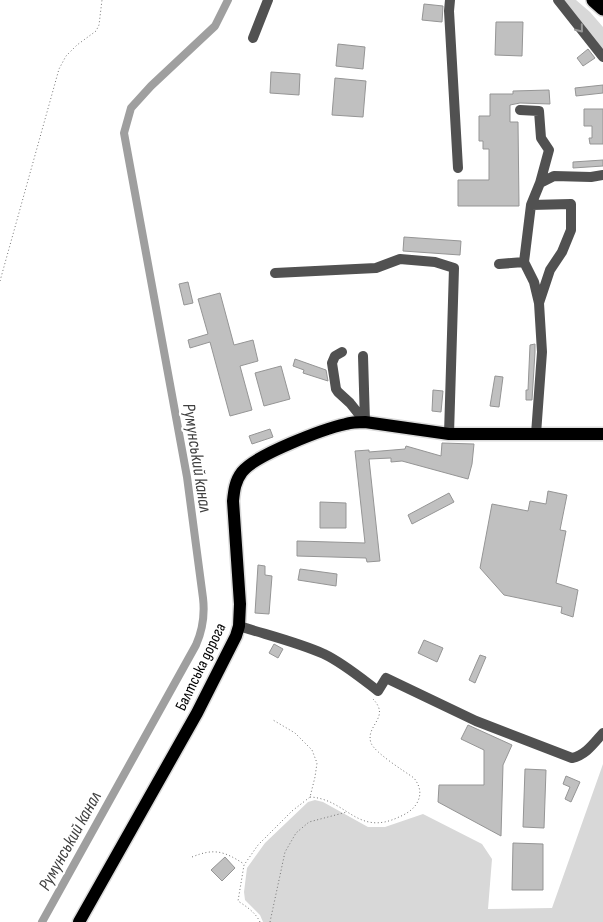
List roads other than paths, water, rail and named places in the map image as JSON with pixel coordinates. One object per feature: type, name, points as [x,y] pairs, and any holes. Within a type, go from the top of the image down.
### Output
[{"type":"highway","points":[[594,0],[603,8]]},
{"type":"main road","name":"Балтська дорога","points":[[78,922],[197,713],[232,644],[239,626],[240,604],[232,501],[234,488],[241,472],[264,456],[306,437],[347,424],[365,422],[449,434],[603,434]]},
{"type":"lane","points":[[253,38],[268,0]]},
{"type":"lane","points":[[450,0],[449,11],[458,168]]},
{"type":"lane","points":[[558,0],[603,57]]},
{"type":"lane","points":[[520,110],[539,111],[541,138],[549,150],[540,183],[531,205],[524,262],[534,282],[539,303],[542,352],[536,434]]},
{"type":"lane","points":[[540,183],[554,176],[591,177],[603,175]]},
{"type":"lane","points":[[531,205],[571,204],[571,230],[562,252],[550,270],[539,303]]},
{"type":"lane","points":[[275,274],[376,268],[400,259],[435,262],[454,268],[449,434]]},
{"type":"lane","points":[[499,264],[524,262]]},
{"type":"lane","points":[[342,352],[335,356],[332,363],[336,389],[365,422]]},
{"type":"lane","points":[[363,356],[365,422]]},
{"type":"lane","points":[[239,626],[325,655],[341,664],[378,691],[386,678],[476,721],[572,758],[584,754],[603,733]]},
{"type":"waterway","name":"Румунський канал","points":[[42,922],[196,645],[202,628],[204,616],[203,598],[187,477],[124,133],[131,108],[151,86],[215,26],[228,0]]}]
